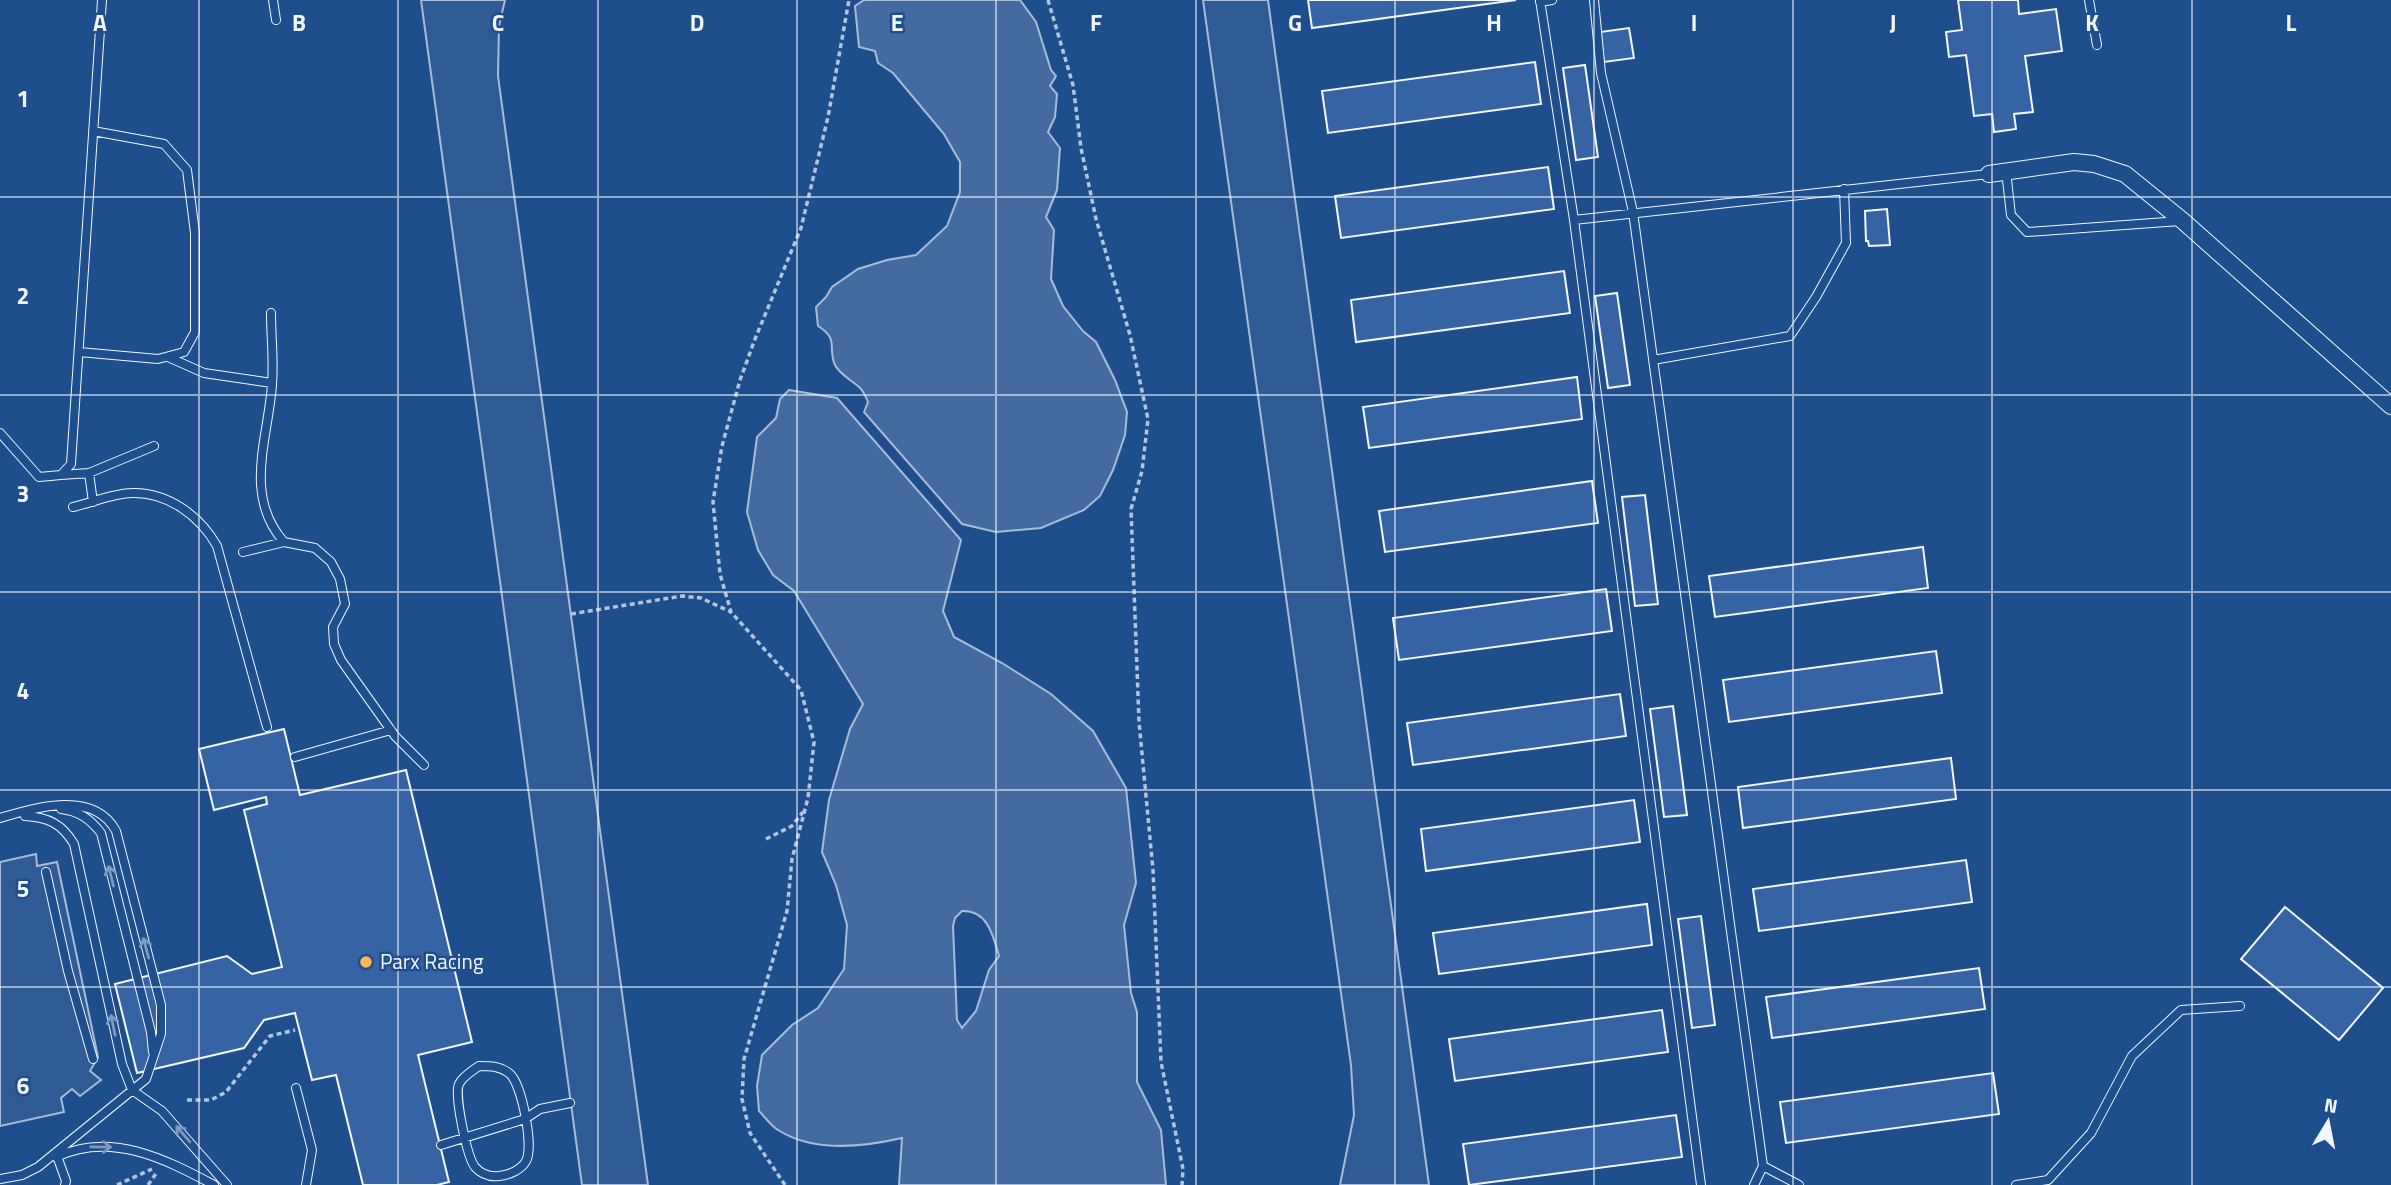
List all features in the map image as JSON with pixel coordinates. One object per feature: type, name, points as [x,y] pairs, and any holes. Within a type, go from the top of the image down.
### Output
[{"type":"street","points":[[1989,174],[2074,162],[2094,164],[2125,174],[2183,221],[2391,406]]},
{"type":"lane","points":[[61,475],[71,464],[102,0]]},
{"type":"lane","points":[[273,0],[276,20]]},
{"type":"lane","points":[[1552,0],[1540,1],[1574,219],[1701,1185]]},
{"type":"lane","points":[[1594,0],[1601,73],[1633,212],[1763,1167],[1754,1185]]},
{"type":"lane","points":[[2089,0],[2097,45]]},
{"type":"lane","points":[[79,352],[158,359],[184,352],[195,332],[195,233],[187,170],[164,144],[93,131]]},
{"type":"lane","points":[[2006,171],[2011,215],[2027,232],[2183,221]]},
{"type":"lane","points":[[1574,219],[1989,174]]},
{"type":"lane","points":[[1654,360],[1790,336],[1816,298],[1846,243],[1844,189]]},
{"type":"lane","points":[[271,313],[272,383],[261,466],[261,496],[266,518],[284,542]]},
{"type":"lane","points":[[168,356],[204,373],[272,383]]},
{"type":"lane","points":[[0,433],[39,477],[89,473],[154,446]]},
{"type":"lane","points":[[89,473],[93,502]]},
{"type":"lane","points":[[73,508],[131,492],[156,496],[176,504],[196,518],[209,532],[217,546],[267,727]]},
{"type":"lane","points":[[243,552],[284,542],[315,548],[331,562],[340,579],[345,604],[333,627],[334,644],[341,660],[391,730],[424,765]]},
{"type":"lane","points":[[295,757],[391,730]]},
{"type":"lane","points":[[0,818],[63,805],[97,809],[109,818],[116,831],[161,1005],[161,1034],[146,1079],[38,1167]]},
{"type":"lane","points":[[49,808],[81,814],[91,821],[101,834],[151,1032],[153,1062]]},
{"type":"lane","points":[[11,815],[37,816],[53,821],[66,831],[74,844],[122,1064],[132,1090],[162,1111],[227,1185]]},
{"type":"lane","points":[[46,872],[68,971],[93,1059]]},
{"type":"lane","points":[[2016,1185],[2048,1180],[2091,1133],[2132,1056],[2182,1010],[2240,1006]]},
{"type":"lane","points":[[479,1066],[500,1068],[510,1074],[518,1087],[530,1146],[527,1160],[518,1170],[500,1176],[487,1176],[474,1166],[466,1138],[456,1097],[459,1083],[479,1066]]},
{"type":"lane","points":[[296,1088],[312,1150],[306,1185]]},
{"type":"lane","points":[[440,1145],[525,1119],[540,1110],[570,1103]]},
{"type":"lane","points":[[0,1179],[22,1175],[57,1156],[89,1146],[120,1147],[147,1153],[214,1185]]},
{"type":"lane","points":[[57,1156],[65,1185]]},
{"type":"lane","points":[[1763,1167],[1799,1185]]},
{"type":"path","points":[[785,1185],[750,1133],[742,1098],[743,1072],[744,1059],[787,911],[792,859],[805,811],[814,742],[801,690],[731,611],[720,574],[713,502],[722,446],[755,339],[801,228],[828,117],[849,0]]},
{"type":"path","points":[[1048,0],[1073,85],[1081,148],[1096,219],[1130,335],[1148,419],[1142,471],[1131,509],[1139,722],[1153,870],[1161,1062],[1183,1169],[1182,1185]]},
{"type":"path","points":[[571,614],[682,596],[701,598],[731,611]]},
{"type":"path","points":[[766,839],[792,826],[805,811]]},
{"type":"path","points":[[187,1100],[211,1100],[226,1092],[270,1035],[295,1030]]},
{"type":"path","points":[[117,1185],[161,1166],[148,1185]]},
{"type":"shaded area","points":[[421,0],[505,0],[499,26],[498,76],[648,1185],[582,1185]]},
{"type":"shaded area","points":[[864,0],[1020,0],[1036,22],[1051,70],[1056,76],[1050,86],[1057,94],[1055,117],[1048,132],[1060,148],[1057,190],[1046,217],[1054,230],[1051,279],[1063,306],[1083,331],[1096,342],[1127,412],[1125,435],[1113,470],[1100,496],[1084,510],[1041,528],[996,532],[962,524],[864,412],[868,402],[865,395],[837,369],[829,335],[818,326],[816,307],[832,287],[858,269],[916,255],[947,226],[960,192],[960,162],[944,134],[893,73],[878,63],[875,51],[859,47],[855,6]]},
{"type":"shaded area","points":[[1203,0],[1268,0],[1429,1185],[1340,1185],[1354,1115],[1351,1065]]},
{"type":"shaded area","points":[[789,390],[837,398],[961,540],[943,611],[954,637],[1051,694],[1093,731],[1126,788],[1136,883],[1124,925],[1131,993],[1137,1012],[1137,1082],[1161,1130],[1166,1185],[899,1185],[902,1138],[839,1146],[807,1142],[778,1130],[759,1111],[757,1086],[762,1055],[792,1025],[818,1008],[844,969],[847,925],[836,885],[822,852],[829,800],[850,729],[863,704],[794,591],[773,575],[758,550],[747,512],[757,437],[776,418],[780,399]],"holes":[[[962,911],[978,915],[988,926],[999,956],[989,970],[976,1011],[962,1028],[957,1020],[953,926],[955,918]]]},
{"type":"shaded area","points":[[36,854],[37,866],[57,862],[98,1057],[90,1071],[101,1080],[80,1096],[72,1089],[61,1098],[64,1112],[0,1126],[0,862]]},
{"type":"building","points":[[1308,0],[1516,0],[1312,28]]},
{"type":"building","points":[[1958,0],[2018,0],[2019,14],[2056,9],[2062,51],[2025,56],[2033,112],[2014,114],[2016,129],[1994,132],[1992,114],[1974,116],[1966,55],[1949,57],[1946,32],[1962,30]]},
{"type":"building","points":[[1629,28],[1634,58],[1604,62],[1600,32]]},
{"type":"building","points":[[1535,62],[1541,104],[1328,133],[1322,91]]},
{"type":"building","points":[[1585,65],[1598,157],[1576,160],[1563,68]]},
{"type":"building","points":[[1548,167],[1554,209],[1341,238],[1335,196]]},
{"type":"building","points":[[1887,209],[1890,245],[1869,246],[1866,241],[1865,211]]},
{"type":"building","points":[[1564,271],[1570,313],[1356,342],[1351,300]]},
{"type":"building","points":[[1617,293],[1630,385],[1608,388],[1595,296]]},
{"type":"building","points":[[1577,377],[1582,419],[1369,448],[1363,407]]},
{"type":"building","points":[[1592,481],[1598,523],[1385,552],[1379,511]]},
{"type":"building","points":[[1645,495],[1658,604],[1635,606],[1622,497]]},
{"type":"building","points":[[1923,547],[1928,588],[1715,617],[1709,576]]},
{"type":"building","points":[[1606,589],[1612,631],[1399,660],[1393,618]]},
{"type":"building","points":[[1936,651],[1942,693],[1729,722],[1723,680]]},
{"type":"building","points":[[1620,694],[1626,736],[1413,765],[1407,723]]},
{"type":"building","points":[[1673,706],[1687,815],[1664,817],[1650,709]]},
{"type":"building","name":"Parx Racing","points":[[284,729],[300,795],[406,770],[472,1042],[418,1055],[449,1182],[437,1185],[363,1185],[336,1075],[312,1080],[295,1013],[264,1020],[244,1048],[137,1073],[115,984],[227,956],[252,974],[282,967],[244,810],[267,804],[266,797],[214,810],[199,749]]},
{"type":"building","points":[[1951,758],[1956,799],[1743,828],[1738,787]]},
{"type":"building","points":[[1634,800],[1640,842],[1426,871],[1421,829]]},
{"type":"building","points":[[1966,860],[1972,902],[1759,931],[1753,889]]},
{"type":"building","points":[[1647,904],[1652,945],[1439,974],[1433,933]]},
{"type":"building","points":[[2285,907],[2383,988],[2339,1040],[2241,959]]},
{"type":"building","points":[[1701,916],[1715,1025],[1692,1028],[1678,919]]},
{"type":"building","points":[[1979,968],[1985,1009],[1772,1038],[1766,997]]},
{"type":"building","points":[[1662,1010],[1668,1052],[1455,1081],[1449,1039]]},
{"type":"building","points":[[1993,1073],[1999,1114],[1786,1143],[1780,1102]]},
{"type":"building","points":[[1676,1115],[1682,1157],[1469,1185],[1463,1144]]},
{"type":"place","name":"Parx Racing","points":[[366,962]]}]
